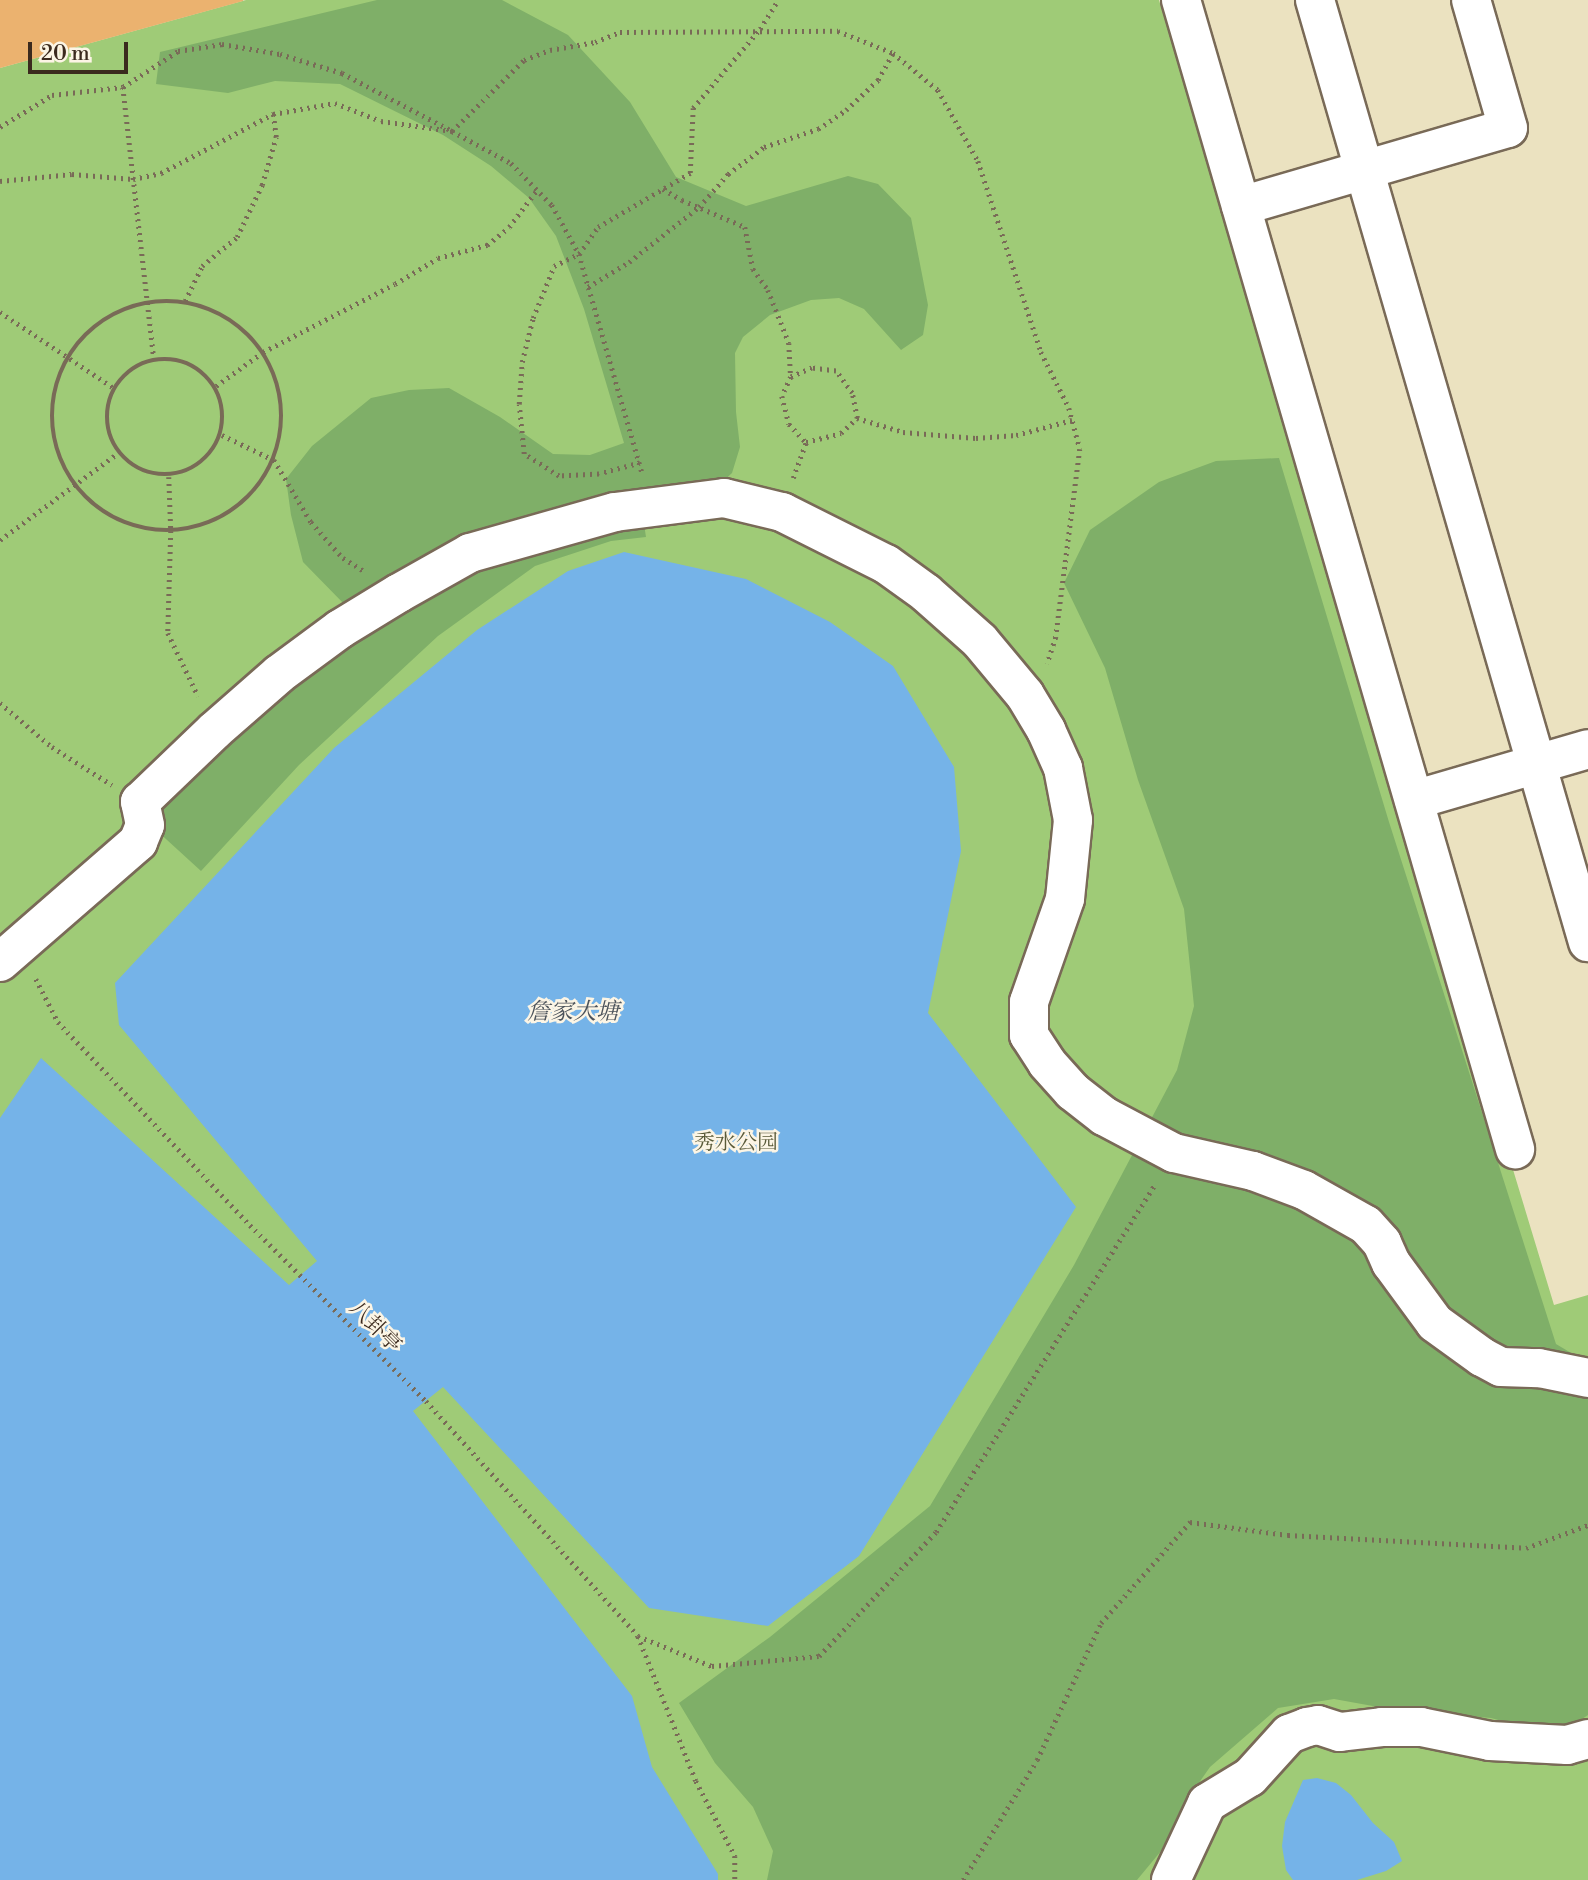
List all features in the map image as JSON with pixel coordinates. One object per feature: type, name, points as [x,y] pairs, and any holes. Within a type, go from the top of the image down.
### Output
[{"type":"lane","points":[[1181,0],[1515,1149]]},
{"type":"lane","points":[[1315,0],[1588,942]]},
{"type":"lane","points":[[1241,206],[1508,128],[1471,0]]},
{"type":"lane","points":[[10,954],[138,842],[145,825],[140,802],[214,731],[279,674],[340,629],[399,593],[470,553],[615,512],[724,498],[782,512],[886,564],[926,593],[980,641],[1032,707],[1063,768],[1073,820],[1065,899],[1029,1002],[1029,1035],[1047,1063],[1073,1091],[1104,1116],[1174,1153],[1253,1171],[1304,1190],[1366,1225],[1382,1243],[1391,1263],[1435,1324],[1482,1357],[1501,1367],[1539,1368],[1588,1378]]},
{"type":"lane","points":[[1414,800],[1588,749]]},
{"type":"lane","points":[[1171,1880],[1207,1803],[1250,1777],[1289,1734],[1307,1727],[1318,1725],[1340,1732],[1382,1727],[1421,1727],[1490,1741],[1567,1745],[1588,1739]]},
{"type":"path","points":[[640,463],[599,474],[559,476],[524,454],[519,404],[522,362],[533,318],[554,266],[579,254],[598,228],[690,173],[693,107],[760,29],[778,0]]},
{"type":"path","points":[[452,131],[524,60],[550,50],[595,42],[620,32],[760,29],[838,31],[893,53],[938,90],[978,161],[1041,352],[1072,420],[1080,449],[1056,638],[1032,707]]},
{"type":"path","points":[[0,127],[52,95],[123,87],[178,51],[222,44],[280,54],[342,73],[510,163],[552,205],[579,254],[653,506]]},
{"type":"path","points":[[588,286],[629,262],[699,207],[728,174],[764,147],[818,129],[846,110],[878,80],[893,53]]},
{"type":"path","points":[[123,87],[154,360]]},
{"type":"path","points":[[0,181],[72,174],[133,179],[161,173],[273,114],[335,103],[381,121],[452,131]]},
{"type":"path","points":[[185,301],[202,266],[237,237],[257,195],[276,137],[273,114]]},
{"type":"path","points":[[663,188],[745,227],[753,269],[768,289],[789,343],[791,377],[782,396],[784,414],[789,424],[806,442]]},
{"type":"path","points":[[216,386],[263,352],[395,284],[438,258],[487,245],[509,227],[537,190]]},
{"type":"path","points":[[185,301],[218,312],[247,332],[263,352],[280,392],[282,426],[274,460],[257,490],[231,513],[200,527],[171,531],[132,527],[101,511],[74,485],[59,457],[51,423],[54,389],[67,357],[89,330],[117,311],[147,302],[185,301]]},
{"type":"path","points":[[0,312],[114,387]]},
{"type":"path","points":[[176,358],[199,368],[216,386],[224,410],[222,435],[209,457],[189,471],[169,477],[148,473],[133,466],[118,453],[109,434],[107,410],[114,387],[130,369],[154,360],[176,358]]},
{"type":"path","points":[[791,377],[812,368],[836,371],[852,393],[857,418]]},
{"type":"path","points":[[857,418],[903,432],[976,438],[1016,435],[1072,420]]},
{"type":"path","points":[[806,442],[841,433],[857,418]]},
{"type":"path","points":[[222,435],[274,460],[311,522],[343,558],[399,593]]},
{"type":"path","points":[[782,512],[806,442]]},
{"type":"path","points":[[0,540],[118,453]]},
{"type":"path","points":[[169,477],[171,531],[168,633],[214,731]]},
{"type":"path","points":[[0,703],[52,747],[140,802]]},
{"type":"path","name":"八卦亭","points":[[10,954],[58,1022],[301,1276],[426,1401],[638,1636]]},
{"type":"path","points":[[638,1636],[712,1666],[820,1656],[936,1532],[1174,1153]]},
{"type":"path","points":[[962,1880],[1037,1760],[1101,1623],[1190,1522],[1288,1535],[1526,1548],[1588,1525]]},
{"type":"path","points":[[638,1636],[696,1781],[734,1856],[735,1880]]},
{"type":"green space","name":"秀水公园","points":[[246,0],[1159,0],[1554,1305],[1588,1295],[1588,1880],[0,1880],[0,68]]},
{"type":"green space","points":[[377,0],[502,0],[568,35],[630,102],[676,177],[746,206],[848,176],[878,184],[911,218],[928,305],[923,335],[901,350],[864,309],[839,298],[811,300],[770,315],[743,337],[735,353],[736,412],[740,447],[732,473],[716,488],[640,498],[646,537],[611,541],[535,566],[438,636],[299,765],[201,871],[155,829],[152,803],[351,642],[346,606],[303,562],[291,515],[286,479],[312,446],[371,398],[409,390],[449,388],[500,417],[553,454],[590,455],[624,443],[584,309],[556,236],[529,198],[491,166],[443,135],[340,84],[275,81],[228,93],[156,84],[160,52]]},
{"type":"green space","points":[[1279,458],[1389,822],[1556,1344],[1588,1363],[1588,1715],[1576,1723],[1542,1732],[1491,1718],[1384,1708],[1334,1699],[1278,1708],[1210,1767],[1182,1807],[1161,1851],[1137,1880],[767,1880],[773,1851],[753,1807],[715,1763],[679,1703],[770,1637],[930,1506],[1074,1265],[1177,1070],[1194,1006],[1184,909],[1138,780],[1105,668],[1064,583],[1090,530],[1159,482],[1216,461]]},
{"type":"water","name":"詹家大塘","points":[[624,552],[746,579],[830,622],[893,666],[954,767],[961,851],[928,1013],[1076,1207],[859,1556],[768,1626],[649,1608],[443,1387],[413,1411],[632,1696],[652,1767],[718,1874],[718,1880],[0,1880],[0,1118],[41,1058],[289,1285],[317,1261],[119,1025],[115,983],[334,748],[477,630],[568,571]]},
{"type":"water","points":[[1317,1778],[1336,1783],[1351,1795],[1373,1823],[1394,1842],[1402,1861],[1386,1871],[1357,1880],[1293,1880],[1286,1870],[1282,1846],[1285,1822],[1303,1780]]},
{"type":"building","points":[[0,0],[243,0],[243,1],[0,68]]}]
